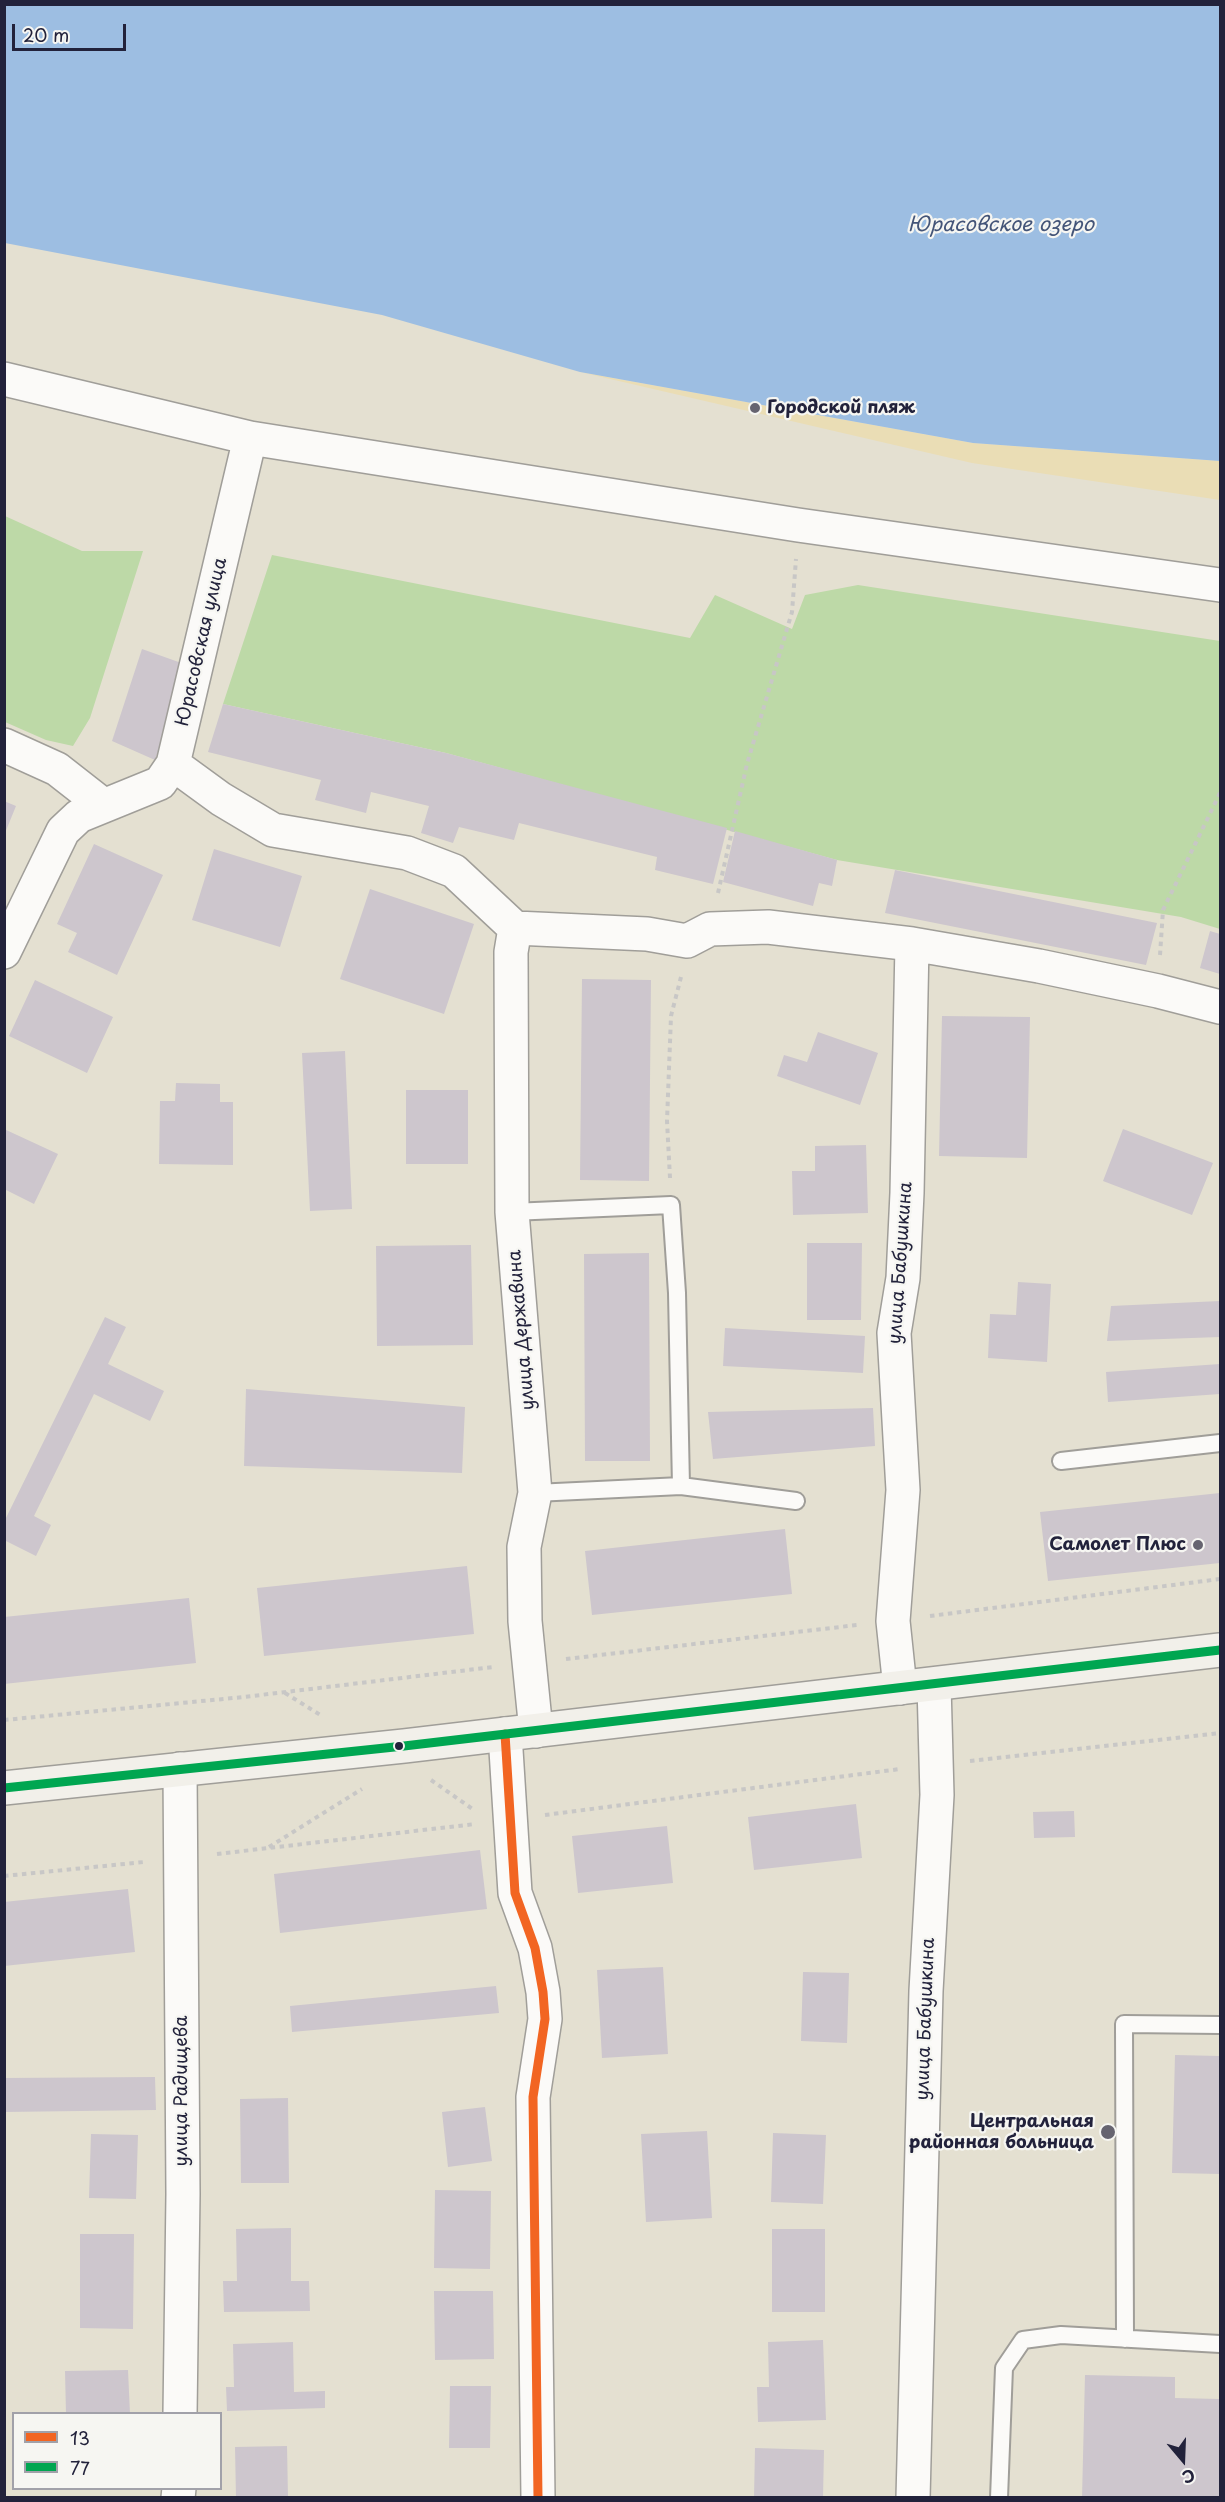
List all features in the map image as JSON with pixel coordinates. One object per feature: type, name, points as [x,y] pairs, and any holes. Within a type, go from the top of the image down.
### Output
[{"type":"main road","points":[[4,1788],[521,1732],[1221,1650]]},
{"type":"street","points":[[4,379],[250,438],[798,525],[1221,585]]},
{"type":"street","name":"Юрасовская улица","points":[[4,952],[63,831],[79,816],[160,783],[173,764],[250,438]]},
{"type":"street","points":[[4,745],[57,769],[103,806]]},
{"type":"street","points":[[173,764],[221,799],[273,830],[407,853],[454,870],[515,928],[699,935],[768,927],[912,944],[1039,966],[1221,1007]]},
{"type":"street","name":"улица Державина","points":[[515,928],[511,952],[512,1212],[535,1493],[524,1547],[525,1621],[529,1663],[521,1732],[501,1821],[515,1893],[535,1948],[545,2019],[533,2097],[538,2498]]},
{"type":"street","name":"улица Бабушкина","points":[[900,1688],[893,1621],[903,1490],[894,1333],[903,1278],[907,1203],[912,944]]},
{"type":"street","name":"улица Бабушкина","points":[[913,2498],[926,1991],[937,1795],[934,1685]]},
{"type":"street","name":"улица Радищева","points":[[180,1769],[183,2194],[180,2412]]},
{"type":"lane","points":[[512,1212],[671,1206],[677,1293],[681,1486]]},
{"type":"lane","points":[[1061,1461],[1221,1443]]},
{"type":"lane","points":[[535,1493],[681,1486],[796,1501]]},
{"type":"lane","points":[[1125,2340],[1124,2024],[1221,2025]]},
{"type":"lane","points":[[999,2498],[1004,2368],[1023,2340],[1061,2335],[1221,2344]]},
{"type":"path","points":[[671,1206],[667,1121],[671,1016],[699,935],[792,612],[798,525]]},
{"type":"path","points":[[1158,991],[1163,910],[1221,793]]},
{"type":"path","points":[[4,1720],[284,1693],[893,1621],[1221,1579]]},
{"type":"path","points":[[284,1693],[319,1715],[328,1717]]},
{"type":"path","points":[[4,1876],[266,1849],[937,1765],[1221,1733]]},
{"type":"path","points":[[428,1778],[501,1821]]},
{"type":"path","points":[[266,1849],[360,1789],[372,1786]]},
{"type":"green space","points":[[5,516],[82,551],[143,551],[90,718],[73,746],[46,740],[5,722]]},
{"type":"green space","points":[[272,555],[690,638],[715,595],[792,629],[805,595],[858,585],[1220,641],[1220,929],[1181,917],[837,860],[446,753],[223,704]]},
{"type":"sand","name":"Городской пляж","points":[[580,372],[973,443],[1220,461],[1220,500],[972,463]]},
{"type":"water","name":"Юрасовское озеро","points":[[4,5],[1220,5],[1220,461],[973,443],[580,372],[382,315],[5,243]]},
{"type":"building","points":[[142,649],[187,665],[155,760],[112,741]]},
{"type":"building","points":[[223,704],[446,753],[727,828],[713,884],[655,870],[657,857],[519,823],[514,840],[459,827],[453,843],[421,833],[429,806],[371,792],[366,813],[315,800],[321,780],[208,752]]},
{"type":"building","points":[[4,801],[16,806],[5,833],[4,833]]},
{"type":"building","points":[[735,831],[837,860],[832,886],[819,883],[813,906],[723,882]]},
{"type":"building","points":[[94,844],[163,875],[117,975],[68,952],[77,933],[57,924]]},
{"type":"building","points":[[214,849],[302,876],[280,947],[192,920]]},
{"type":"building","points":[[895,870],[1157,923],[1146,965],[885,913]]},
{"type":"building","points":[[370,889],[474,924],[444,1014],[340,979]]},
{"type":"building","points":[[1210,931],[1220,934],[1220,974],[1200,968]]},
{"type":"building","points":[[582,979],[651,980],[649,1181],[580,1180]]},
{"type":"building","points":[[35,980],[113,1017],[87,1073],[9,1036]]},
{"type":"building","points":[[942,1016],[1030,1017],[1027,1158],[939,1156]]},
{"type":"building","points":[[818,1032],[878,1053],[860,1105],[777,1076],[784,1055],[807,1062]]},
{"type":"building","points":[[345,1051],[352,1209],[310,1211],[302,1053]]},
{"type":"building","points":[[176,1083],[220,1084],[220,1102],[233,1102],[233,1165],[159,1164],[160,1101],[175,1101]]},
{"type":"building","points":[[406,1090],[468,1090],[468,1164],[406,1164]]},
{"type":"building","points":[[4,1129],[58,1154],[34,1204],[4,1189]]},
{"type":"building","points":[[1123,1129],[1213,1163],[1192,1215],[1103,1181]]},
{"type":"building","points":[[866,1145],[868,1213],[793,1215],[792,1171],[815,1171],[815,1146]]},
{"type":"building","points":[[807,1243],[862,1243],[861,1320],[807,1320]]},
{"type":"building","points":[[471,1245],[473,1345],[377,1346],[376,1246]]},
{"type":"building","points":[[649,1253],[650,1461],[585,1461],[584,1254]]},
{"type":"building","points":[[1018,1282],[1051,1284],[1047,1362],[988,1358],[990,1314],[1016,1315]]},
{"type":"building","points":[[1220,1301],[1220,1337],[1107,1341],[1111,1306]]},
{"type":"building","points":[[105,1317],[126,1327],[108,1364],[164,1391],[150,1421],[94,1394],[34,1516],[51,1525],[36,1556],[4,1540],[4,1522]]},
{"type":"building","points":[[725,1328],[865,1336],[863,1373],[723,1366]]},
{"type":"building","points":[[1220,1364],[1220,1394],[1108,1402],[1106,1372]]},
{"type":"building","points":[[246,1389],[465,1407],[462,1473],[244,1466]]},
{"type":"building","points":[[873,1408],[875,1446],[713,1459],[708,1412]]},
{"type":"building","points":[[1220,1493],[1220,1563],[1048,1581],[1040,1512]]},
{"type":"building","points":[[785,1529],[792,1594],[592,1615],[585,1551]]},
{"type":"building","points":[[467,1566],[474,1634],[264,1656],[257,1588]]},
{"type":"building","points":[[189,1598],[196,1663],[4,1684],[4,1617]]},
{"type":"building","points":[[856,1804],[862,1858],[754,1870],[748,1817]]},
{"type":"building","points":[[1074,1811],[1075,1837],[1034,1838],[1033,1812]]},
{"type":"building","points":[[667,1826],[673,1883],[578,1893],[572,1836]]},
{"type":"building","points":[[480,1850],[487,1909],[280,1933],[274,1874]]},
{"type":"building","points":[[128,1889],[135,1952],[4,1966],[4,1902]]},
{"type":"building","points":[[663,1967],[668,2054],[602,2058],[597,1970]]},
{"type":"building","points":[[803,1972],[849,1973],[847,2043],[801,2041]]},
{"type":"building","points":[[496,1986],[499,2013],[292,2032],[290,2006]]},
{"type":"building","points":[[1175,2055],[1220,2056],[1220,2174],[1172,2173]]},
{"type":"building","points":[[155,2077],[156,2110],[4,2112],[4,2078]]},
{"type":"building","points":[[288,2098],[289,2183],[241,2183],[240,2099]]},
{"type":"building","points":[[485,2107],[492,2161],[448,2167],[442,2112]]},
{"type":"building","points":[[707,2131],[712,2218],[646,2222],[641,2134]]},
{"type":"building","points":[[773,2133],[826,2135],[823,2204],[771,2202]]},
{"type":"building","points":[[91,2134],[138,2135],[136,2199],[89,2198]]},
{"type":"building","points":[[435,2190],[491,2191],[490,2269],[434,2268]]},
{"type":"building","points":[[291,2228],[291,2281],[309,2281],[310,2311],[224,2312],[223,2281],[237,2281],[236,2229]]},
{"type":"building","points":[[772,2229],[825,2229],[825,2312],[772,2312]]},
{"type":"building","points":[[80,2234],[134,2234],[133,2329],[80,2328]]},
{"type":"building","points":[[434,2291],[493,2291],[494,2359],[435,2360]]},
{"type":"building","points":[[823,2340],[826,2420],[758,2422],[757,2387],[769,2387],[768,2342]]},
{"type":"building","points":[[293,2342],[294,2392],[325,2391],[325,2408],[227,2411],[226,2387],[234,2387],[233,2344]]},
{"type":"building","points":[[128,2370],[130,2412],[66,2412],[65,2371]]},
{"type":"building","points":[[1085,2375],[1175,2377],[1175,2398],[1220,2399],[1220,2498],[1082,2498]]},
{"type":"building","points":[[450,2386],[491,2386],[490,2448],[449,2448]]},
{"type":"building","points":[[287,2446],[288,2498],[236,2498],[235,2447]]},
{"type":"building","points":[[755,2448],[824,2450],[823,2498],[754,2498]]},
{"type":"transit line","name":"77","points":[[4,1788],[404,1746],[1220,1650]]},
{"type":"transit line","name":"13","points":[[505,1734],[515,1893],[535,1948],[545,2019],[533,2097],[538,2498]]},
{"type":"place","name":"Городской пляж","points":[[755,408]]},
{"type":"place","name":"Самолет Плюс","points":[[1198,1545]]},
{"type":"place","name":"Центральная районная больница","points":[[1108,2132]]}]
